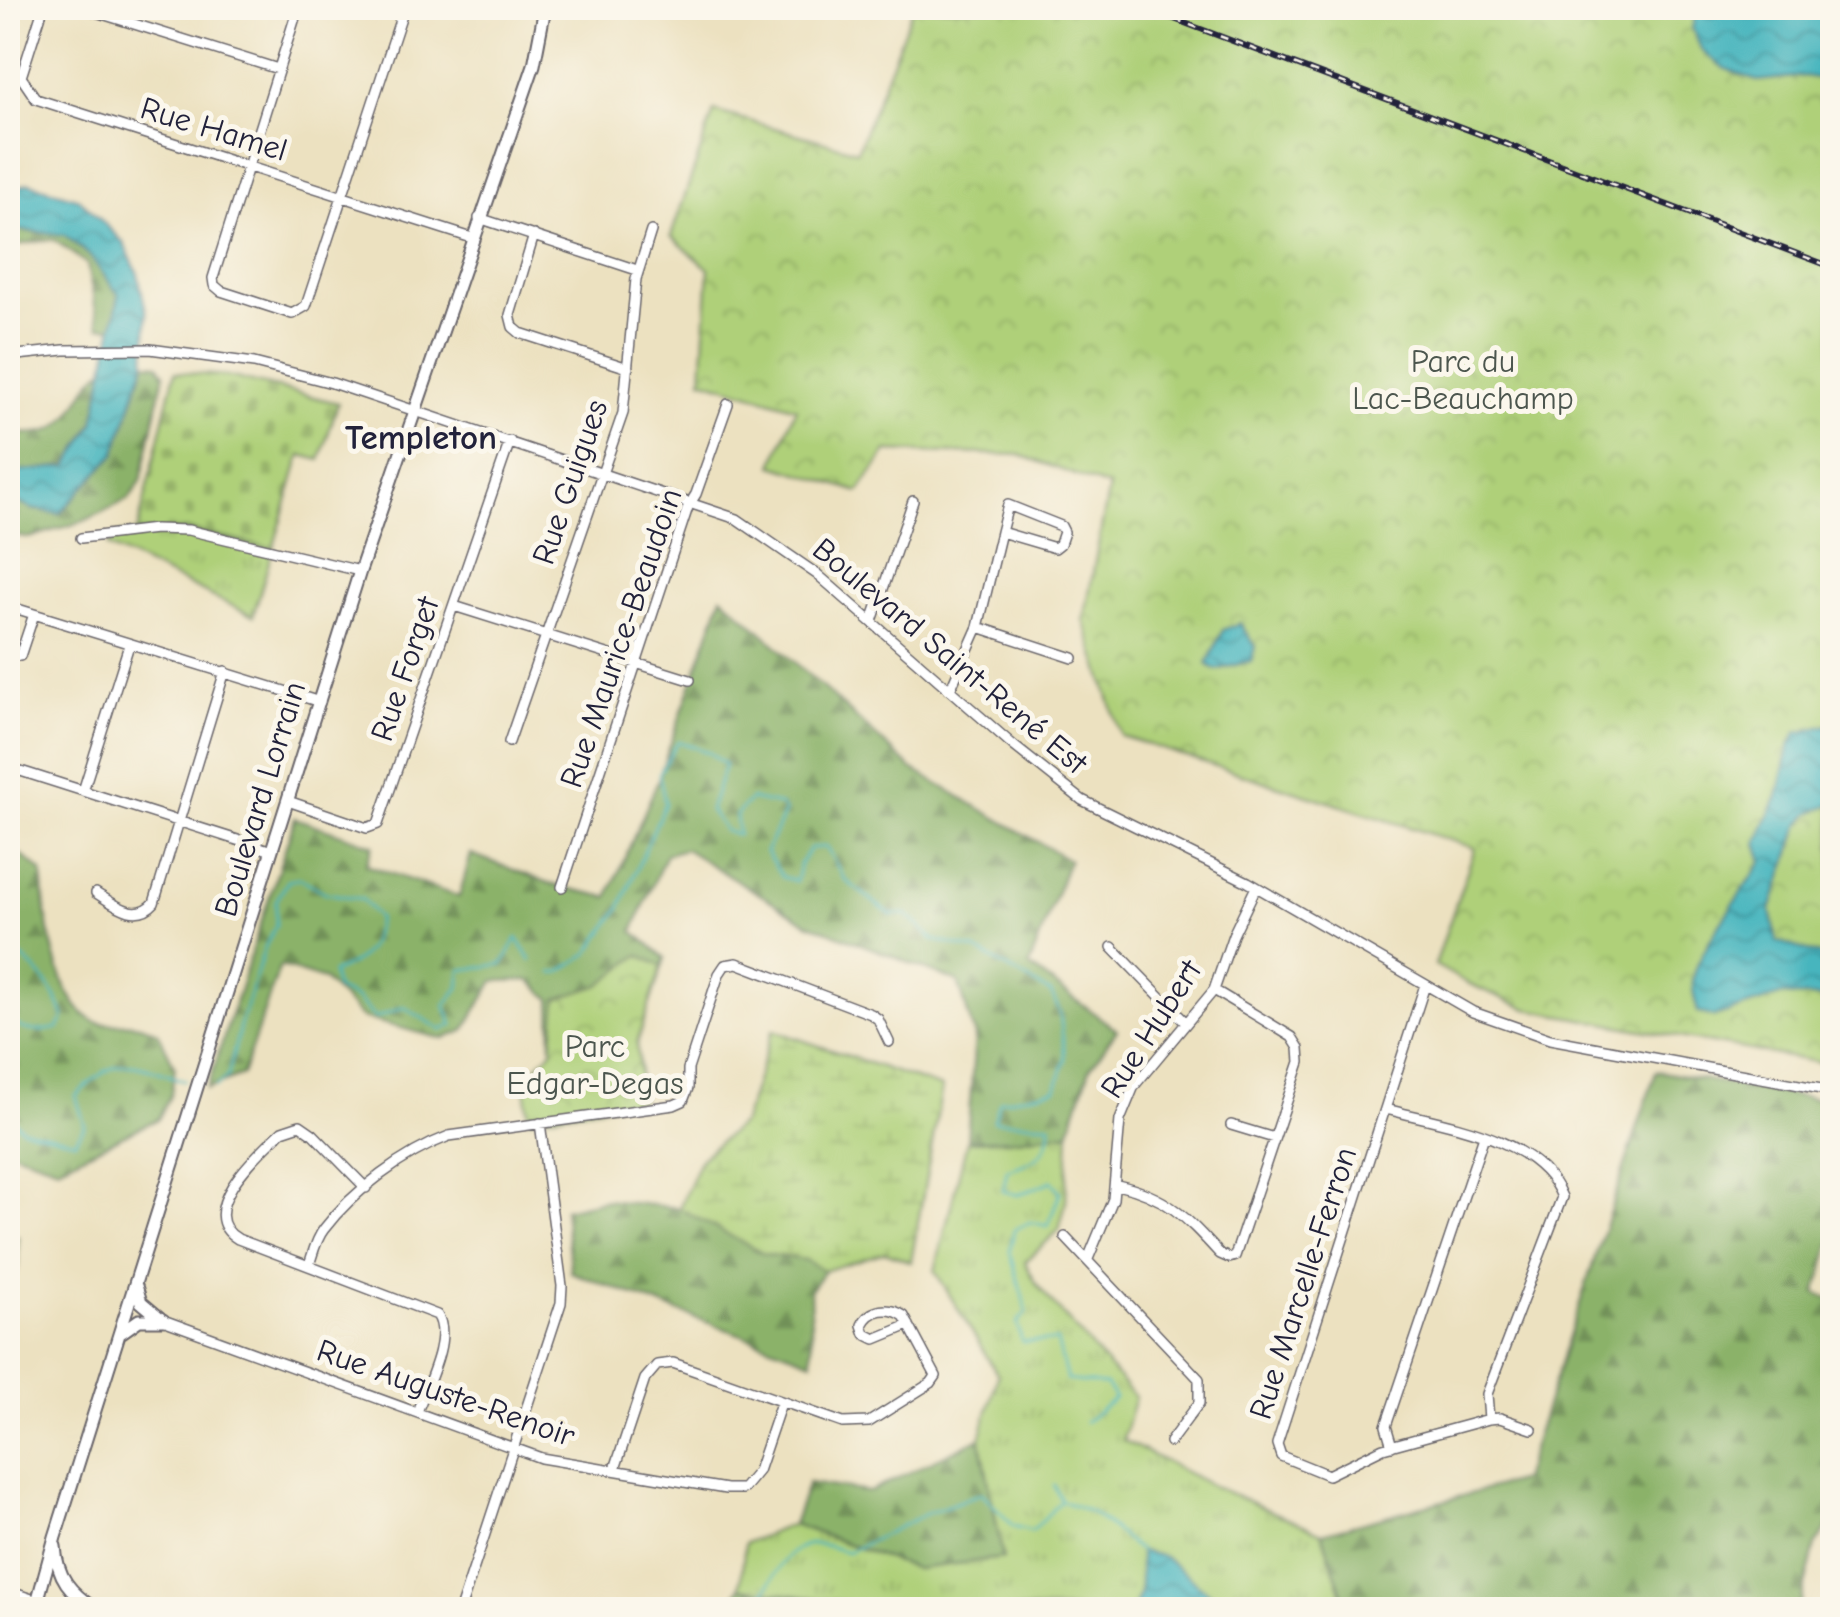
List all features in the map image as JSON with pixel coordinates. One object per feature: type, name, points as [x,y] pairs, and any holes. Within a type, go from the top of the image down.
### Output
[{"type":"main road","name":"Boulevard Lorrain","points":[[36,1605],[360,570],[534,64],[545,8]]},
{"type":"main road","points":[[135,1284],[142,1304],[163,1320]]},
{"type":"main road","points":[[119,1336],[138,1320],[163,1320]]},
{"type":"main road","points":[[55,1537],[61,1578],[96,1610]]},
{"type":"street","name":"Rue Hamel","points":[[44,8],[22,77],[36,99],[472,238]]},
{"type":"street","points":[[83,8],[278,69]]},
{"type":"street","points":[[298,8],[213,278],[221,291],[292,314],[306,306],[404,8]]},
{"type":"street","points":[[479,218],[638,270]]},
{"type":"street","name":"Rue Guigues","points":[[509,742],[623,413],[638,270],[651,231]]},
{"type":"street","points":[[534,235],[510,315],[513,327],[520,333],[628,368]]},
{"type":"street","name":"Boulevard Saint-René Est","points":[[8,356],[150,349],[254,363],[332,383],[738,519],[872,620],[1082,800],[1256,886],[1488,1019],[1550,1039],[1832,1091]]},
{"type":"street","name":"Rue Maurice-Beaudoin","points":[[562,888],[634,663],[728,404]]},
{"type":"street","name":"Rue Forget","points":[[288,802],[367,828],[378,824],[510,442]]},
{"type":"street","points":[[872,620],[913,502]]},
{"type":"street","points":[[950,690],[978,627],[1001,532],[1008,505],[1061,526],[1064,532],[1055,548],[1001,532]]},
{"type":"street","points":[[81,538],[155,529],[188,530],[360,570]]},
{"type":"street","points":[[8,606],[320,702]]},
{"type":"street","points":[[454,606],[690,680]]},
{"type":"street","points":[[20,656],[34,614]]},
{"type":"street","points":[[978,627],[1073,658]]},
{"type":"street","points":[[83,791],[129,645]]},
{"type":"street","points":[[96,893],[135,913],[147,911],[158,894],[225,671]]},
{"type":"street","points":[[8,767],[272,851]]},
{"type":"street","name":"Rue Hubert","points":[[1088,1260],[1116,1184],[1120,1120],[1134,1086],[1214,990],[1256,886]]},
{"type":"street","points":[[1112,948],[1186,1024]]},
{"type":"street","points":[[309,1265],[325,1227],[366,1188],[422,1146],[449,1136],[674,1105],[682,1100],[688,1088],[688,1069],[725,965],[732,963],[871,1014],[878,1019],[889,1042]]},
{"type":"street","name":"Rue Marcelle-Ferron","points":[[1425,985],[1277,1444],[1281,1456],[1328,1475],[1392,1446],[1489,1419],[1500,1418],[1532,1429]]},
{"type":"street","points":[[1116,1184],[1146,1191],[1170,1204],[1220,1254],[1235,1256],[1300,1062],[1300,1048],[1292,1037],[1214,990]]},
{"type":"street","points":[[1386,1109],[1520,1149],[1558,1186],[1562,1197],[1487,1394],[1489,1419]]},
{"type":"street","points":[[460,1610],[561,1302],[540,1124]]},
{"type":"street","points":[[366,1188],[300,1125],[282,1131],[236,1177],[222,1219],[228,1233],[431,1310],[442,1320],[443,1340],[418,1412]]},
{"type":"street","points":[[1231,1126],[1274,1138]]},
{"type":"street","points":[[1392,1446],[1386,1426],[1484,1136]]},
{"type":"street","points":[[1066,1237],[1199,1379],[1199,1403],[1170,1442]]},
{"type":"street","points":[[614,1468],[645,1380],[658,1364],[673,1363],[843,1424],[869,1422],[936,1376],[909,1325],[904,1316],[894,1309],[869,1314],[862,1325],[864,1334],[875,1339],[909,1325]]},
{"type":"street","name":"Rue Auguste-Renoir","points":[[163,1320],[550,1461],[614,1468],[726,1489],[744,1489],[754,1480],[781,1403]]},
{"type":"street","points":[[8,1590],[36,1605],[64,1610]]},
{"type":"green space","name":"Parc du Lac-Beauchamp","points":[[913,8],[1832,8],[1832,1065],[1527,1009],[1467,983],[1435,965],[1475,848],[1121,736],[1084,620],[1109,487],[1020,455],[887,451],[859,492],[773,465],[796,408],[702,379],[709,269],[671,236],[714,111],[857,151]]},
{"type":"green space","points":[[8,229],[65,235],[89,255],[119,295],[113,327],[99,327],[87,264],[53,239],[8,247]]},
{"type":"green space","points":[[145,363],[158,364],[164,374],[141,481],[129,499],[84,521],[29,538],[8,535],[8,498],[32,509],[59,514],[115,454]]},
{"type":"green space","points":[[107,368],[94,422],[68,466],[8,473],[8,433],[39,433],[58,426],[92,381]]},
{"type":"green space","points":[[175,372],[228,376],[338,403],[320,460],[301,455],[273,549],[188,530],[137,532]]},
{"type":"green space","points":[[171,528],[273,549],[253,616],[108,546],[114,535]]},
{"type":"green space","points":[[722,596],[912,769],[1069,860],[1029,966],[1117,1030],[1090,1068],[1069,1132],[967,1141],[975,1037],[958,982],[807,923],[685,849],[666,854],[633,931],[665,958],[637,1042],[641,1093],[552,1051],[551,999],[529,980],[494,981],[464,1031],[443,1039],[362,1018],[324,980],[280,966],[242,1075],[207,1089],[295,818],[373,845],[366,865],[459,897],[471,854],[557,886],[608,897],[657,783]]},
{"type":"green space","points":[[8,851],[21,855],[42,871],[54,954],[61,977],[82,1012],[96,1022],[135,1024],[158,1032],[175,1067],[171,1094],[158,1119],[58,1167],[8,1150]]},
{"type":"green space","name":"Parc Edgar-Degas","points":[[639,955],[662,966],[637,1043],[642,1100],[529,1119],[524,1079],[552,1051],[557,999],[600,985]]},
{"type":"green space","points":[[773,1030],[942,1088],[911,1262],[885,1252],[824,1271],[806,1260],[764,1254],[679,1208],[701,1158],[743,1122]]},
{"type":"green space","points":[[1656,1071],[1832,1102],[1832,1240],[1816,1293],[1832,1299],[1832,1522],[1815,1546],[1799,1609],[1347,1609],[1322,1533],[1522,1480]]},
{"type":"green space","points":[[1069,1132],[1066,1202],[1059,1230],[1025,1262],[1037,1285],[1135,1397],[1123,1440],[1213,1486],[1322,1533],[1347,1609],[893,1610],[740,1588],[745,1543],[793,1524],[916,1569],[1003,1558],[980,1438],[998,1375],[935,1271],[967,1141]]},
{"type":"green space","points":[[604,1200],[679,1208],[764,1254],[806,1260],[824,1271],[810,1290],[812,1361],[571,1272],[564,1209]]},
{"type":"green space","points":[[8,1233],[18,1237],[18,1265],[8,1303]]},
{"type":"green space","points":[[980,1438],[1003,1558],[916,1569],[793,1524],[808,1483],[869,1492]]},
{"type":"green space","points":[[740,1588],[893,1609],[726,1609]]},
{"type":"water","points":[[1698,8],[1832,8],[1832,81],[1805,76],[1757,81],[1724,68],[1702,51],[1692,28]]},
{"type":"water","points":[[29,183],[80,199],[123,242],[138,274],[147,315],[145,363],[115,454],[59,514],[32,509],[8,498],[8,473],[68,466],[94,423],[119,295],[89,255],[65,235],[8,229],[8,190]]},
{"type":"water","points":[[1240,623],[1255,647],[1251,661],[1216,670],[1207,664],[1223,630]]},
{"type":"water","points":[[1832,724],[1832,804],[1810,813],[1799,826],[1771,910],[1777,941],[1832,959],[1832,999],[1783,995],[1714,1017],[1698,1012],[1693,989],[1696,967],[1763,861],[1757,843],[1778,796],[1789,748],[1796,733]]},
{"type":"water","points":[[1140,1551],[1164,1557],[1218,1600],[1218,1609],[1134,1609],[1140,1593]]},
{"type":"waterway","points":[[552,973],[589,953],[620,908],[665,803],[659,774],[678,741],[710,753],[725,765],[710,810],[725,831],[738,835],[736,815],[751,799],[780,805],[785,811],[766,852],[782,877],[796,881],[810,848],[826,847],[845,880],[891,915],[906,914],[934,940],[976,950],[1051,993],[1060,1012],[1065,1060],[1056,1089],[1000,1101],[994,1121],[1050,1124],[1044,1150],[1025,1164],[1007,1170],[1003,1191],[1018,1195],[1052,1181],[1060,1192],[1048,1226],[1030,1222],[1014,1230],[1010,1251],[1027,1312],[1017,1323],[1022,1342],[1057,1341],[1067,1380],[1106,1385],[1115,1398],[1085,1422]]},
{"type":"waterway","points":[[216,1087],[228,1076],[265,947],[276,925],[276,901],[288,881],[300,878],[326,893],[362,899],[378,918],[373,939],[364,953],[332,973],[336,989],[357,999],[375,1018],[404,1007],[442,1030],[453,1025],[445,1005],[459,988],[461,970],[503,964],[517,938],[531,960]]},
{"type":"waterway","points":[[8,948],[42,977],[64,1017],[58,1028],[40,1031],[14,1024],[8,1028]]},
{"type":"waterway","points":[[8,1115],[23,1129],[75,1141],[85,1126],[76,1096],[104,1072],[126,1065],[138,1066],[185,1081]]},
{"type":"waterway","points":[[760,1610],[759,1603],[781,1565],[805,1545],[819,1544],[848,1552],[928,1513],[982,1493],[1013,1526],[1032,1531],[1061,1501],[1054,1485]]},
{"type":"waterway","points":[[1062,1501],[1093,1513],[1140,1551]]},
{"type":"railway","points":[[1145,8],[1832,267]]},
{"type":"district","name":"Templeton","points":[[421,437]]}]
